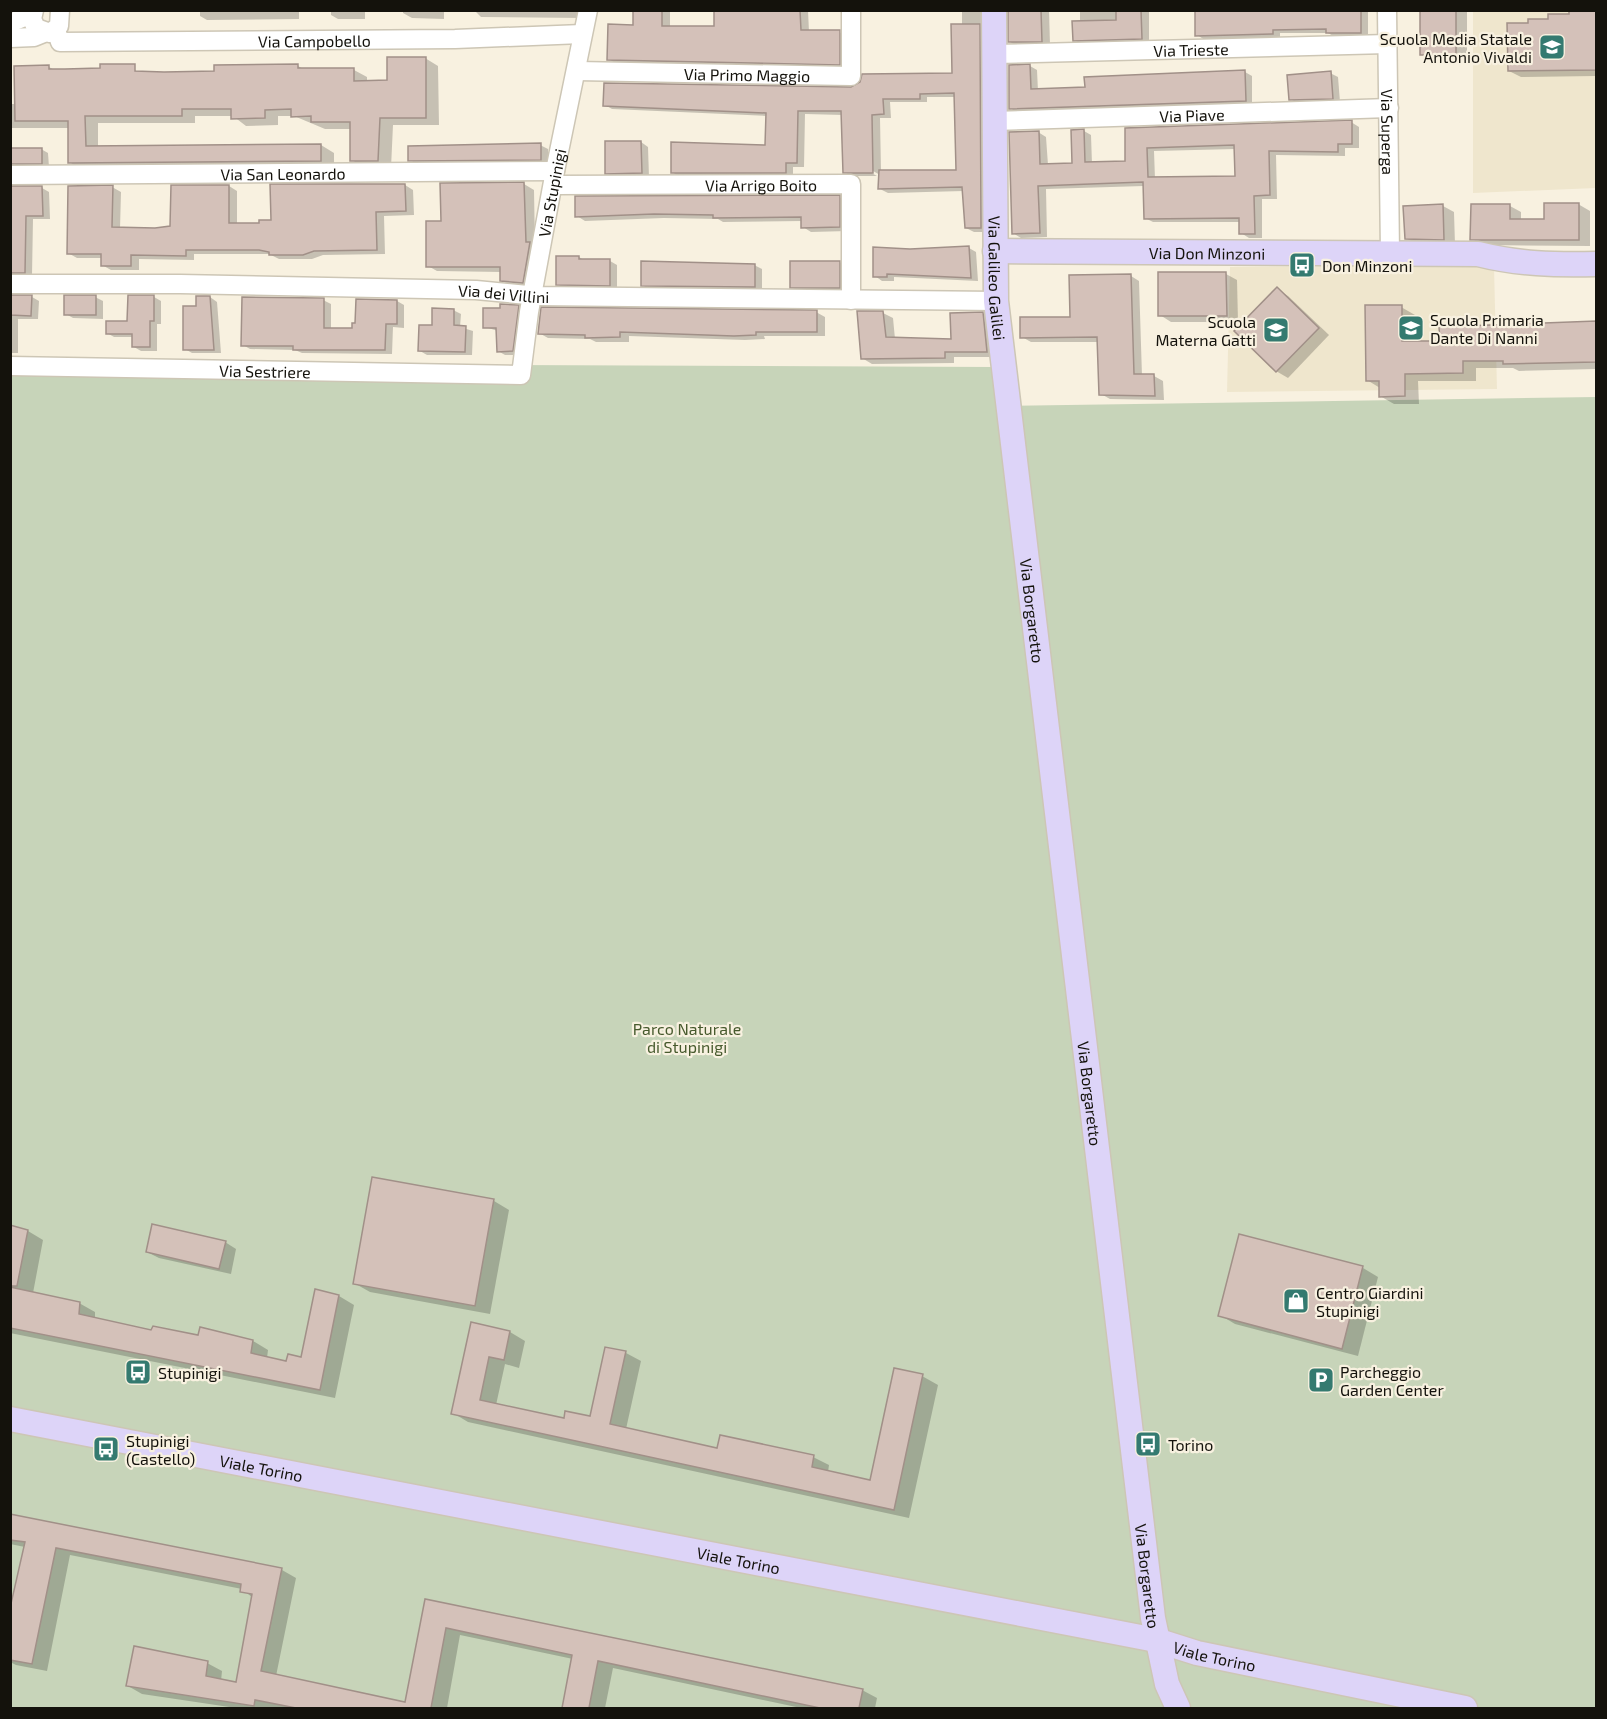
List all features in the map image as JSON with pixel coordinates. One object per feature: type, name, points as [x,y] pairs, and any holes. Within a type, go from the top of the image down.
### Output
[{"type":"street","name":"Via Stupinigi","points":[[521,375],[529,312],[534,296],[588,10]]},
{"type":"street","name":"Via Primo Maggio","points":[[576,71],[851,76],[851,10]]},
{"type":"street","name":"Via Galileo Galilei","points":[[994,10],[996,301],[1024,545]]},
{"type":"street","name":"Via Superga","points":[[1387,10],[1390,254]]},
{"type":"street","name":"Via Campobello","points":[[10,23],[33,12],[33,24],[57,20],[60,42],[455,39],[582,34]]},
{"type":"street","points":[[10,38],[34,37],[57,20]]},
{"type":"street","name":"Via Trieste","points":[[995,54],[1388,44]]},
{"type":"street","name":"Via Piave","points":[[994,121],[1389,108]]},
{"type":"street","name":"Via San Leonardo","points":[[10,175],[555,178]]},
{"type":"street","name":"Via Arrigo Boito","points":[[555,178],[851,184],[851,300]]},
{"type":"street","name":"Via Don Minzoni","points":[[994,251],[1479,254],[1509,262],[1539,265],[1596,264]]},
{"type":"street","name":"Via dei Villini","points":[[10,284],[180,284],[476,290],[534,296],[996,301]]},
{"type":"street","name":"Via Sestriere","points":[[10,366],[521,375]]},
{"type":"street","name":"Via Borgaretto","points":[[1024,545],[1156,1641],[1167,1684],[1178,1708]]},
{"type":"street","name":"Viale Torino","points":[[10,1419],[1156,1641],[1197,1653],[1465,1708]]},
{"type":"shaded area","points":[[1473,11],[1596,11],[1596,188],[1473,193]]},
{"type":"shaded area","name":"Scuola Primaria Dante Di Nanni","points":[[1494,266],[1497,389],[1227,392],[1230,267]]},
{"type":"green space","name":"Parco Naturale di Stupinigi","points":[[11,363],[995,367],[1000,406],[1596,397],[1596,1708],[11,1708]]},
{"type":"building","points":[[633,10],[662,10],[662,26],[714,26],[714,10],[800,10],[801,30],[840,30],[840,65],[607,60],[608,24],[633,25]]},
{"type":"building","points":[[1008,10],[1041,10],[1042,42],[1008,42]]},
{"type":"building","points":[[1116,10],[1141,10],[1142,39],[1073,41],[1072,21],[1116,20]]},
{"type":"building","points":[[1195,10],[1361,10],[1361,33],[1326,33],[1326,29],[1273,30],[1273,34],[1195,36]]},
{"type":"building","points":[[1420,10],[1456,10],[1456,55],[1420,55]]},
{"type":"building","name":"Scuola Media Statale Antonio Vivaldi","points":[[1569,10],[1596,10],[1596,70],[1508,71],[1507,23],[1528,23],[1528,19],[1548,19],[1548,14],[1569,14]]},
{"type":"building","points":[[951,24],[980,24],[981,228],[965,228],[962,187],[878,189],[879,170],[956,170],[954,93],[920,94],[920,99],[883,99],[884,114],[872,115],[873,173],[843,173],[841,111],[798,111],[797,163],[786,163],[786,173],[671,173],[671,142],[765,145],[766,113],[603,106],[604,83],[851,87],[860,82],[862,74],[952,73]]},
{"type":"building","points":[[387,57],[426,57],[426,118],[380,118],[378,161],[350,161],[350,122],[311,122],[311,116],[291,117],[291,109],[265,110],[265,118],[231,119],[231,109],[182,109],[182,116],[85,116],[86,146],[321,144],[321,161],[68,163],[68,121],[15,121],[14,66],[49,65],[49,69],[65,69],[100,68],[100,64],[135,64],[135,71],[164,72],[214,71],[214,65],[298,64],[298,68],[354,68],[354,81],[387,80]]},
{"type":"building","points":[[1030,64],[1031,89],[1085,87],[1084,77],[1245,70],[1246,101],[1009,109],[1009,65]]},
{"type":"building","points":[[1331,71],[1333,99],[1289,100],[1287,75]]},
{"type":"building","points":[[1352,120],[1352,144],[1338,144],[1338,152],[1269,151],[1270,195],[1254,196],[1255,234],[1239,234],[1239,218],[1144,219],[1143,182],[1038,186],[1040,233],[1012,234],[1009,132],[1039,131],[1040,164],[1072,163],[1071,130],[1084,129],[1085,162],[1125,161],[1125,128]],"holes":[[[1234,145],[1235,176],[1148,177],[1147,148]]]},
{"type":"building","points":[[605,141],[641,141],[642,173],[605,174]]},
{"type":"building","points":[[541,143],[541,160],[408,161],[408,146]]},
{"type":"building","points":[[11,148],[42,148],[42,164],[11,164]]},
{"type":"building","points":[[524,182],[526,242],[530,242],[523,283],[500,281],[500,267],[426,267],[426,221],[441,221],[440,183]]},
{"type":"building","points":[[270,184],[405,184],[406,211],[376,212],[377,250],[314,251],[303,255],[269,255],[269,252],[259,250],[186,250],[186,256],[131,255],[131,266],[101,266],[101,254],[67,254],[68,186],[113,185],[112,227],[155,228],[170,226],[171,185],[229,185],[229,223],[259,223],[259,220],[271,220]]},
{"type":"building","points":[[10,186],[42,186],[43,216],[26,216],[25,273],[10,273]]},
{"type":"building","points":[[840,195],[840,227],[801,228],[801,217],[713,218],[713,215],[654,214],[575,217],[575,196]]},
{"type":"building","points":[[1544,203],[1579,203],[1579,240],[1470,240],[1471,204],[1510,204],[1510,219],[1544,219]]},
{"type":"building","points":[[1443,204],[1444,240],[1405,239],[1403,206]]},
{"type":"building","points":[[969,246],[971,278],[887,274],[887,277],[873,277],[873,247],[910,249]]},
{"type":"building","points":[[556,256],[610,259],[610,286],[556,285]]},
{"type":"building","points":[[641,261],[755,264],[755,287],[641,286]]},
{"type":"building","points":[[790,261],[840,261],[840,288],[790,288]]},
{"type":"building","points":[[1158,272],[1226,272],[1227,316],[1158,316]]},
{"type":"building","points":[[1131,274],[1134,374],[1154,374],[1155,396],[1099,395],[1097,337],[1020,338],[1020,317],[1070,317],[1069,275]]},
{"type":"building","name":"Scuola Materna Gatti","points":[[1277,287],[1319,328],[1276,372],[1234,331]]},
{"type":"building","points":[[10,295],[32,295],[31,316],[10,315]]},
{"type":"building","points":[[64,295],[96,295],[96,315],[64,315]]},
{"type":"building","points":[[128,295],[154,295],[154,321],[150,321],[150,347],[132,347],[132,334],[106,334],[106,321],[127,321]]},
{"type":"building","points":[[196,296],[210,296],[214,350],[183,350],[183,306],[196,306]]},
{"type":"building","points":[[242,297],[324,298],[324,328],[352,328],[352,323],[355,323],[356,299],[397,300],[397,324],[386,324],[385,350],[293,350],[293,346],[241,346]]},
{"type":"building","points":[[500,304],[519,305],[513,351],[497,352],[496,328],[483,328],[483,308],[500,308]]},
{"type":"building","points":[[1365,305],[1402,305],[1402,341],[1440,341],[1439,327],[1596,321],[1596,362],[1503,364],[1503,361],[1463,361],[1463,373],[1405,374],[1405,396],[1379,397],[1379,381],[1366,381]]},
{"type":"building","points":[[541,307],[817,310],[817,332],[756,332],[756,335],[734,336],[620,332],[620,337],[585,338],[585,335],[538,334]]},
{"type":"building","points":[[432,308],[454,309],[454,325],[466,326],[465,352],[418,351],[419,325],[432,325]]},
{"type":"building","points":[[857,311],[883,311],[886,337],[951,339],[950,313],[983,312],[987,352],[945,352],[945,358],[861,359]]},
{"type":"building","points":[[372,1177],[494,1199],[475,1306],[353,1284]]},
{"type":"building","points":[[152,1224],[226,1241],[219,1269],[146,1252]]},
{"type":"building","points":[[10,1225],[28,1230],[17,1286],[10,1286]]},
{"type":"building","points":[[1239,1234],[1363,1266],[1342,1349],[1218,1316]]},
{"type":"building","points":[[10,1287],[80,1302],[79,1314],[151,1330],[153,1326],[198,1335],[200,1327],[253,1340],[251,1353],[286,1361],[288,1354],[301,1357],[315,1289],[339,1295],[320,1390],[10,1328]]},
{"type":"building","points":[[471,1322],[510,1331],[504,1360],[489,1357],[480,1400],[564,1418],[565,1411],[590,1416],[605,1347],[626,1351],[610,1424],[717,1448],[720,1435],[814,1455],[812,1467],[870,1480],[894,1368],[923,1374],[894,1510],[451,1414]]},
{"type":"building","points":[[10,1514],[282,1568],[261,1671],[405,1702],[425,1599],[863,1689],[859,1708],[820,1708],[598,1661],[589,1708],[562,1708],[572,1655],[446,1628],[431,1708],[296,1708],[255,1700],[254,1706],[126,1686],[134,1646],[208,1661],[206,1676],[236,1682],[252,1594],[240,1592],[241,1584],[56,1548],[32,1664],[10,1660],[10,1608],[25,1542],[10,1540]]},
{"type":"place","name":"Scuola Media Statale Antonio Vivaldi","points":[[1552,47]]},
{"type":"place","name":"Don Minzoni","points":[[1302,265]]},
{"type":"place","name":"Scuola Primaria Dante Di Nanni","points":[[1411,328]]},
{"type":"place","name":"Scuola Materna Gatti","points":[[1276,330]]},
{"type":"place","name":"Centro Giardini Stupinigi","points":[[1296,1301]]},
{"type":"place","name":"Stupinigi","points":[[138,1372]]},
{"type":"place","name":"Parcheggio Garden Center","points":[[1321,1380]]},
{"type":"place","name":"Torino","points":[[1148,1444]]},
{"type":"place","name":"Stupinigi (Castello)","points":[[106,1449]]}]
